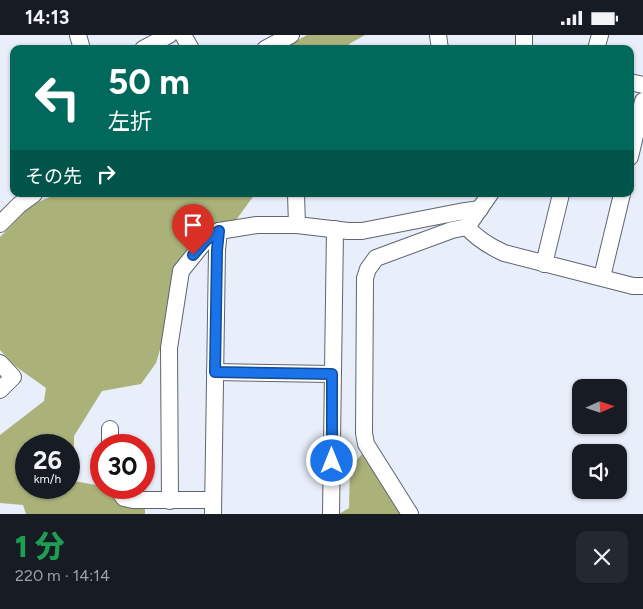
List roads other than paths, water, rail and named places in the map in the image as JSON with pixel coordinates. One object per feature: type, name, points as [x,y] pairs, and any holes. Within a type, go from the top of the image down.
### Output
[{"type":"street","points":[[150,45],[169,35]]},
{"type":"street","points":[[272,45],[291,35]]},
{"type":"street","points":[[634,140],[643,101]]},
{"type":"street","points":[[0,224],[30,197]]},
{"type":"street","points":[[296,197],[296,225]]},
{"type":"street","points":[[410,514],[366,444],[364,433],[365,278],[368,269],[376,259],[452,230],[467,227],[488,197]]},
{"type":"street","points":[[544,264],[560,197]]},
{"type":"street","points":[[602,277],[621,197]]},
{"type":"street","points":[[170,501],[169,348],[181,271],[206,240],[219,231],[257,225],[296,225],[362,231],[480,209]]},
{"type":"street","points":[[467,227],[489,246],[504,253],[633,286],[643,286]]},
{"type":"street","points":[[331,514],[335,229]]},
{"type":"street","points":[[127,499],[133,501],[170,501],[213,507],[217,250],[219,231]]},
{"type":"street","points":[[0,363],[13,377],[0,390]]},
{"type":"street","points":[[215,372],[332,374]]}]
